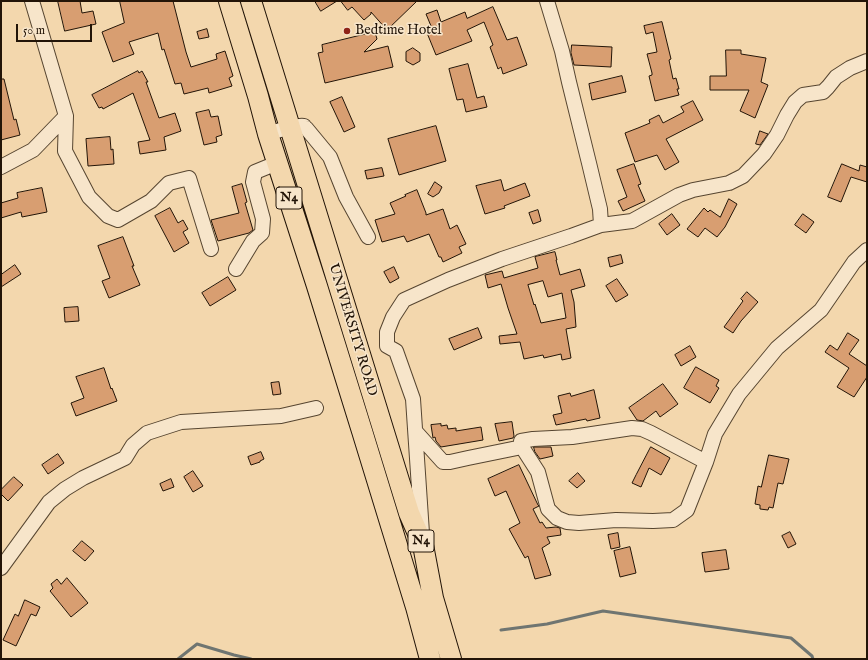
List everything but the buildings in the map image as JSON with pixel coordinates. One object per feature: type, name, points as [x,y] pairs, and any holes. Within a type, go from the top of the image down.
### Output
[{"type":"highway","name":"UNIVERSITY ROAD","points":[[229,1],[268,134],[362,430],[416,607],[430,659]]},
{"type":"highway","name":"UNIVERSITY ROAD","points":[[251,1],[409,513],[423,545],[432,598],[451,659]]},
{"type":"street","points":[[32,1],[66,116],[66,151],[89,198],[108,216],[118,220],[151,201],[168,183],[190,178],[211,249]]},
{"type":"street","points":[[547,1],[562,51],[600,209],[600,225]]},
{"type":"street","points":[[423,545],[413,399],[396,352],[387,346],[387,332],[393,317],[404,300],[448,280],[502,259],[600,225],[632,221],[679,195],[693,190],[729,183],[744,176],[764,154],[777,135],[795,102],[803,95],[823,92],[836,77],[850,68],[867,61]]},
{"type":"street","points":[[1,167],[34,150],[66,116]]},
{"type":"street","points":[[268,134],[304,126],[330,157],[346,197],[368,237]]},
{"type":"street","points":[[236,269],[253,241],[262,233],[263,219],[253,182],[255,172],[277,163]]},
{"type":"street","points":[[706,462],[651,433],[636,428],[572,437],[521,441],[522,447],[538,472],[548,509],[557,518],[567,522],[579,523],[616,520],[673,520],[687,510],[706,462],[716,434],[739,394],[777,348],[821,310],[854,262],[867,250]]},
{"type":"street","points":[[1,568],[49,502],[65,489],[83,478],[125,458],[133,445],[147,433],[181,422],[281,416],[316,408]]},
{"type":"street","points":[[416,432],[443,462],[450,462],[522,447]]},
{"type":"waterway","points":[[501,630],[547,624],[603,611],[791,638],[812,656],[813,659]]},
{"type":"waterway","points":[[178,659],[197,644],[251,659]]},
{"type":"place","name":"Bedtime Hotel","points":[[347,31]]}]
